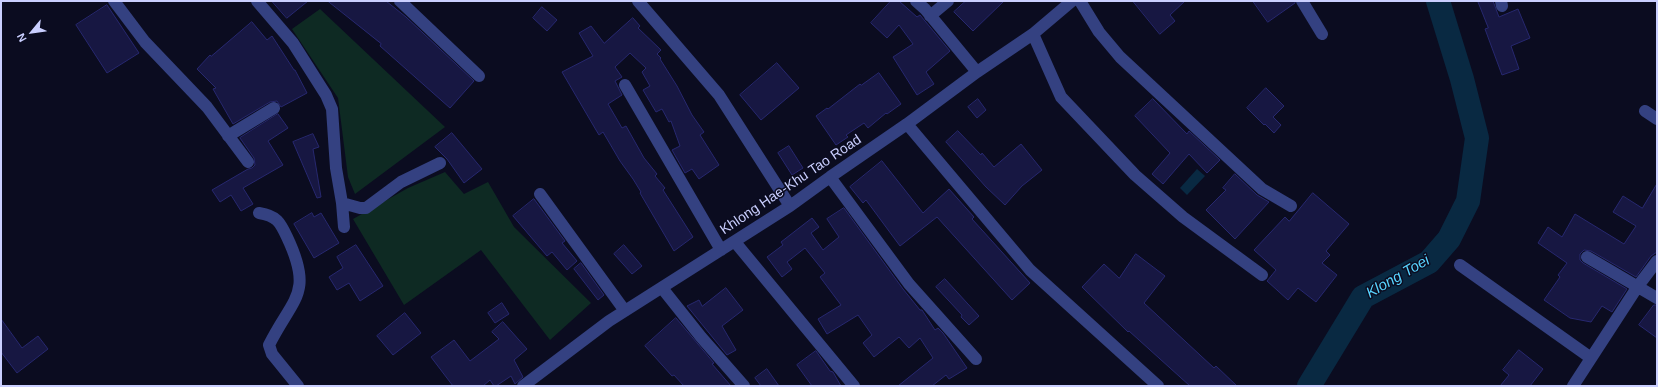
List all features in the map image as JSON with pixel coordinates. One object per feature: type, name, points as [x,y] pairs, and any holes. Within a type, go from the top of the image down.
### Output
[{"type":"street","points":[[114,1],[145,42],[207,107],[248,162]]},
{"type":"street","points":[[257,1],[293,43],[326,95],[332,109],[336,168],[342,203],[344,227]]},
{"type":"street","points":[[400,1],[479,76]]},
{"type":"street","points":[[638,1],[719,95],[790,206]]},
{"type":"street","points":[[916,1],[977,72]]},
{"type":"street","points":[[930,16],[948,1]]},
{"type":"street","name":"Khlong Hae-Khu Tao Road","points":[[523,386],[609,321],[790,206],[907,124],[977,72],[1033,34],[1072,1]]},
{"type":"street","points":[[1080,1],[1099,32],[1120,57],[1262,189],[1291,206]]},
{"type":"street","points":[[1302,1],[1322,34]]},
{"type":"street","points":[[1033,34],[1061,97],[1135,175],[1183,217],[1262,275]]},
{"type":"street","points":[[625,85],[720,250]]},
{"type":"street","points":[[228,136],[274,108]]},
{"type":"street","points":[[1645,111],[1657,119]]},
{"type":"street","points":[[907,124],[1030,270],[1158,386]]},
{"type":"street","points":[[342,203],[360,208],[366,208],[401,182],[440,163]]},
{"type":"street","points":[[830,177],[909,284],[976,359]]},
{"type":"street","points":[[540,194],[625,311]]},
{"type":"street","points":[[259,213],[270,214],[276,218],[292,248],[299,269],[301,281],[293,306],[269,345],[272,354],[298,386]]},
{"type":"street","points":[[735,242],[854,386]]},
{"type":"street","points":[[1588,257],[1657,298]]},
{"type":"street","points":[[1573,386],[1638,286],[1657,261]]},
{"type":"street","points":[[1460,265],[1591,358]]},
{"type":"street","points":[[662,288],[701,337],[744,386]]},
{"type":"green space","points":[[320,9],[445,127],[355,194],[348,177],[338,98],[292,29]]},
{"type":"green space","points":[[445,172],[464,194],[488,182],[514,227],[591,303],[550,340],[481,250],[404,305],[353,219],[408,188]]},
{"type":"water","points":[[1197,169],[1205,176],[1187,195],[1180,188]]},
{"type":"building","points":[[272,1],[308,1],[287,18]]},
{"type":"building","points":[[328,1],[386,1],[406,17],[474,81],[450,108],[380,46],[381,44]]},
{"type":"building","points":[[891,1],[899,1],[917,17],[920,15],[950,51],[926,72],[934,84],[917,95],[893,57],[913,44],[899,25],[887,38],[871,23]]},
{"type":"building","points":[[966,1],[1004,1],[973,31],[954,12]]},
{"type":"building","points":[[1133,1],[1185,1],[1170,15],[1175,21],[1160,34]]},
{"type":"building","points":[[1253,1],[1295,1],[1295,3],[1268,22]]},
{"type":"building","points":[[1478,1],[1493,1],[1499,17],[1518,9],[1530,38],[1511,46],[1519,69],[1502,75],[1485,29],[1488,28]]},
{"type":"building","points":[[107,5],[139,53],[107,73],[76,25]]},
{"type":"building","points":[[542,7],[557,20],[547,31],[533,18]]},
{"type":"building","points":[[633,18],[640,26],[638,28],[661,50],[657,54],[661,58],[660,59],[677,86],[692,115],[704,132],[700,135],[719,165],[699,179],[692,169],[685,173],[672,150],[680,146],[671,121],[669,122],[662,109],[656,112],[643,90],[650,86],[642,72],[646,68],[630,53],[615,67],[622,77],[615,81],[622,95],[608,104],[622,128],[626,126],[644,158],[657,174],[655,176],[665,188],[663,190],[693,237],[674,251],[633,179],[620,161],[603,132],[599,135],[562,72],[593,56],[579,33],[591,26],[604,43]]},
{"type":"building","points":[[252,22],[267,40],[272,36],[295,70],[307,93],[281,107],[277,101],[270,102],[233,124],[213,89],[216,88],[197,69],[210,55],[211,56]]},
{"type":"building","points":[[777,63],[799,88],[761,120],[740,95]]},
{"type":"building","points":[[879,73],[901,104],[887,114],[886,113],[868,128],[864,123],[846,135],[848,137],[836,145],[816,116],[827,108],[828,109],[860,84],[861,85]]},
{"type":"building","points":[[1266,88],[1284,106],[1273,117],[1281,125],[1274,133],[1247,108]]},
{"type":"building","points":[[978,99],[986,110],[977,118],[968,107]]},
{"type":"building","points":[[1153,99],[1187,134],[1189,131],[1220,160],[1207,173],[1189,154],[1163,184],[1152,174],[1170,153],[1135,116]]},
{"type":"building","points":[[278,114],[288,128],[268,141],[283,165],[243,188],[253,204],[241,211],[231,195],[220,202],[212,190],[255,165],[254,158],[240,138]]},
{"type":"building","points":[[958,131],[981,155],[982,153],[994,167],[1021,144],[1042,170],[1022,186],[1005,205],[986,187],[946,142]]},
{"type":"building","points":[[452,133],[482,169],[464,183],[447,159],[435,147]]},
{"type":"building","points":[[313,134],[319,147],[313,149],[321,197],[317,198],[293,142]]},
{"type":"building","points":[[789,146],[803,168],[792,175],[778,153]]},
{"type":"building","points":[[882,161],[923,213],[949,189],[974,217],[972,219],[1030,283],[1012,300],[937,217],[900,246],[866,200],[863,203],[850,187]]},
{"type":"building","points":[[1235,174],[1257,195],[1269,202],[1235,239],[1206,210],[1226,190],[1223,188]]},
{"type":"building","points":[[1657,184],[1657,252],[1651,256],[1636,277],[1591,251],[1584,250],[1580,254],[1580,260],[1583,263],[1627,289],[1612,312],[1602,306],[1591,322],[1570,318],[1544,300],[1560,277],[1558,275],[1567,263],[1538,243],[1548,227],[1562,237],[1575,214],[1624,244],[1636,226],[1613,212],[1623,196],[1642,208]]},
{"type":"building","points":[[1313,193],[1349,224],[1326,251],[1330,255],[1322,263],[1337,275],[1316,302],[1298,288],[1288,300],[1267,281],[1276,270],[1254,250],[1285,217],[1289,221]]},
{"type":"building","points":[[534,199],[565,241],[562,243],[577,261],[567,270],[552,252],[547,256],[513,216]]},
{"type":"building","points":[[844,208],[903,289],[920,310],[922,310],[935,330],[938,328],[943,333],[967,368],[949,379],[946,375],[932,386],[898,386],[933,358],[920,338],[909,348],[899,337],[874,357],[863,343],[872,335],[858,315],[827,334],[818,319],[841,305],[820,277],[825,273],[805,248],[787,262],[792,269],[782,277],[767,257],[783,245],[781,242],[812,218],[819,227],[811,233],[823,250],[839,237],[827,219]]},
{"type":"building","points":[[312,213],[314,217],[321,213],[339,243],[314,258],[294,224]]},
{"type":"building","points":[[356,245],[383,286],[360,301],[349,283],[337,290],[329,277],[343,268],[337,257]]},
{"type":"building","points":[[624,245],[642,266],[632,274],[614,254]]},
{"type":"building","points":[[1136,254],[1165,276],[1144,303],[1214,368],[1216,366],[1237,386],[1190,386],[1129,331],[1128,332],[1082,287],[1104,264],[1119,278]]},
{"type":"building","points":[[581,263],[604,295],[598,300],[574,269]]},
{"type":"building","points":[[945,279],[979,316],[969,325],[961,317],[962,315],[936,287]]},
{"type":"building","points":[[726,288],[743,310],[722,326],[736,350],[727,355],[687,306],[699,300],[702,306]]},
{"type":"building","points":[[502,303],[509,314],[495,323],[488,313]]},
{"type":"building","points":[[1654,305],[1657,305],[1657,338],[1639,325]]},
{"type":"building","points":[[405,313],[421,333],[393,355],[377,336]]},
{"type":"building","points":[[676,318],[714,363],[712,364],[731,386],[684,386],[674,375],[672,376],[645,346]]},
{"type":"building","points":[[1,319],[22,348],[38,336],[48,349],[17,373],[1,352]]},
{"type":"building","points":[[503,322],[527,349],[514,360],[523,377],[515,384],[511,376],[496,386],[494,386],[490,380],[483,386],[453,386],[431,357],[454,340],[470,361],[499,339],[492,332]]},
{"type":"building","points":[[1519,350],[1543,369],[1530,386],[1500,386],[1509,375],[1503,370]]},
{"type":"building","points":[[816,351],[830,371],[833,372],[841,386],[812,386],[797,365]]},
{"type":"building","points":[[767,369],[779,386],[761,386],[755,378]]},
{"type":"waterway","name":"Klong Toei","points":[[1309,386],[1363,297],[1429,262],[1449,239],[1468,201],[1477,138],[1462,79],[1438,1]]}]
